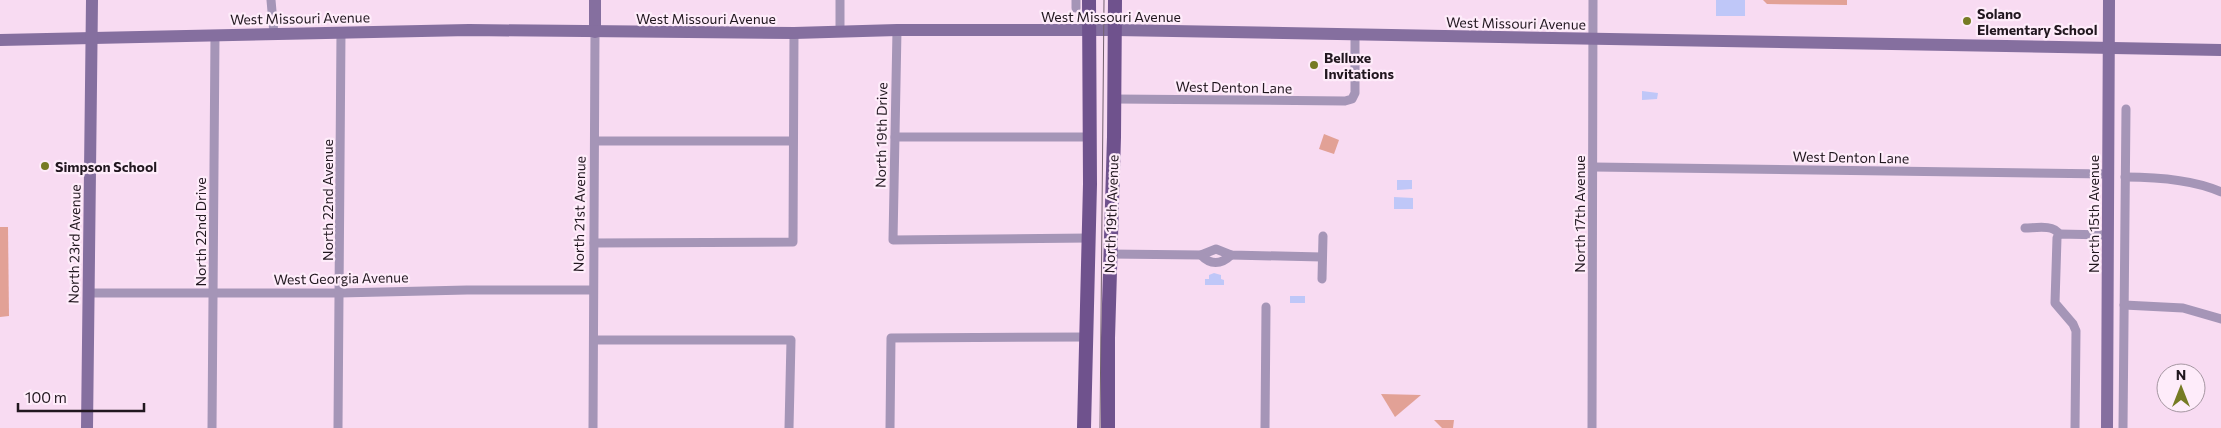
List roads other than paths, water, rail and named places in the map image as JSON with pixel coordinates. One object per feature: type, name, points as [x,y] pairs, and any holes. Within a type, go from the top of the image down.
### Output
[{"type":"main road","name":"North 19th Avenue","points":[[1084,428],[1089,238],[1089,0]]},
{"type":"main road","name":"North 19th Avenue","points":[[1108,428],[1109,254],[1115,99],[1115,0]]},
{"type":"street","name":"North 23rd Avenue","points":[[87,428],[92,0]]},
{"type":"street","points":[[272,0],[274,34]]},
{"type":"street","name":"North 21st Avenue","points":[[593,428],[595,0]]},
{"type":"street","points":[[840,0],[840,32]]},
{"type":"street","name":"North 17th Avenue","points":[[1592,428],[1593,0]]},
{"type":"street","name":"North 15th Avenue","points":[[2107,428],[2109,0]]},
{"type":"street","name":"West Missouri Avenue","points":[[0,40],[469,30],[794,33],[897,30],[1116,30],[2221,50]]},
{"type":"street","name":"North 19th Drive","points":[[897,30],[893,240],[1089,238]]},
{"type":"street","name":"North 22nd Avenue","points":[[338,428],[341,32]]},
{"type":"street","points":[[594,243],[793,242],[794,33]]},
{"type":"street","name":"West Denton Lane","points":[[1115,99],[1345,102],[1352,99],[1355,93],[1355,34]]},
{"type":"street","name":"North 22nd Drive","points":[[212,428],[215,35]]},
{"type":"street","points":[[2124,428],[2126,110]]},
{"type":"street","points":[[895,137],[1090,137]]},
{"type":"street","points":[[595,141],[793,141]]},
{"type":"street","name":"West Denton Lane","points":[[1594,167],[2108,174]]},
{"type":"street","points":[[2125,177],[2185,182],[2221,192]]},
{"type":"street","points":[[2025,228],[2051,228],[2059,234],[2054,303],[2073,324],[2076,331],[2075,428]]},
{"type":"street","points":[[2059,234],[2108,235]]},
{"type":"street","points":[[1322,278],[1323,236]]},
{"type":"street","points":[[1109,254],[1201,255],[1216,249],[1231,255],[1322,257]]},
{"type":"street","points":[[1201,255],[1205,259],[1217,263],[1226,260],[1231,255]]},
{"type":"street","name":"West Georgia Avenue","points":[[89,293],[593,290]]},
{"type":"street","points":[[2124,305],[2183,308],[2221,319]]},
{"type":"street","points":[[1265,428],[1266,308]]},
{"type":"street","points":[[890,428],[891,338],[1087,337]]},
{"type":"street","points":[[594,340],[791,340],[789,428]]},
{"type":"water","points":[[1716,0],[1745,0],[1745,16],[1716,16]]},
{"type":"water","points":[[1642,91],[1658,93],[1657,99],[1642,100]]},
{"type":"water","points":[[1397,180],[1412,180],[1412,189],[1397,190]]},
{"type":"water","points":[[1394,197],[1413,198],[1413,209],[1394,209]]},
{"type":"water","points":[[1214,273],[1221,275],[1224,285],[1205,285],[1205,279],[1209,279],[1209,275]]},
{"type":"water","points":[[1290,296],[1305,296],[1305,303],[1290,303]]},
{"type":"tram line","points":[[1100,428],[1104,0]]},
{"type":"place","name":"Solano Elementary School","points":[[1967,21]]},
{"type":"place","name":"Belluxe Invitations","points":[[1314,65]]},
{"type":"place","name":"Simpson School","points":[[45,166]]}]
